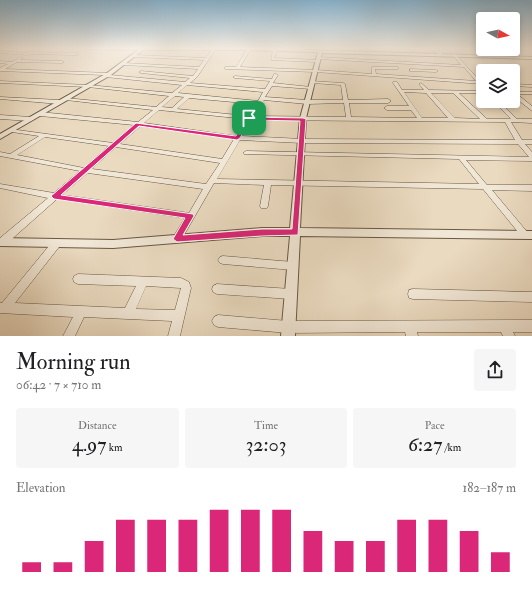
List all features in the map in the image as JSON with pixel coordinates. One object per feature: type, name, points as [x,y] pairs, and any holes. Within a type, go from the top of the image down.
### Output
[{"type":"street","points":[[0,70],[12,64]]},
{"type":"street","points":[[0,137],[108,75],[124,64],[201,68]]},
{"type":"street","points":[[0,243],[194,77],[204,64]]},
{"type":"street","points":[[237,68],[240,64]]},
{"type":"street","points":[[288,331],[303,118],[318,64]]},
{"type":"street","points":[[356,64],[357,74]]},
{"type":"street","points":[[408,64],[415,78]]},
{"type":"street","points":[[430,64],[465,66]]},
{"type":"street","points":[[463,64],[476,77]]},
{"type":"street","points":[[226,68],[316,71],[476,82]]},
{"type":"street","points":[[374,75],[373,68],[397,68]]},
{"type":"street","points":[[0,70],[108,75],[266,91]]},
{"type":"street","points":[[411,70],[436,71]]},
{"type":"street","points":[[38,76],[44,72]]},
{"type":"street","points":[[141,72],[194,77]]},
{"type":"street","points":[[235,76],[312,85],[341,83],[349,119]]},
{"type":"street","points":[[177,239],[273,80]]},
{"type":"street","points":[[0,82],[25,83],[32,81],[42,84],[88,86],[173,95],[260,100],[307,102],[388,101]]},
{"type":"street","points":[[395,83],[421,120]]},
{"type":"street","points":[[422,84],[453,120]]},
{"type":"street","points":[[529,86],[532,90]]},
{"type":"street","points":[[401,91],[476,92]]},
{"type":"street","points":[[455,92],[485,120]]},
{"type":"street","points":[[520,93],[532,93]]},
{"type":"street","points":[[173,110],[188,96]]},
{"type":"street","points":[[3,99],[63,101],[249,118],[532,121]]},
{"type":"street","points":[[520,99],[532,109]]},
{"type":"street","points":[[387,108],[412,108]]},
{"type":"street","points":[[503,108],[516,121]]},
{"type":"street","points":[[40,114],[138,124],[237,138],[302,141],[532,142]]},
{"type":"street","points":[[0,117],[31,119]]},
{"type":"street","points":[[507,121],[519,141],[532,158]]},
{"type":"street","points":[[12,130],[223,161]]},
{"type":"street","points":[[11,156],[44,135]]},
{"type":"street","points":[[246,153],[462,158],[532,158]]},
{"type":"street","points":[[0,154],[85,170],[210,184],[268,183],[532,188]]},
{"type":"street","points":[[462,158],[528,235]]},
{"type":"street","points":[[264,206],[268,183]]},
{"type":"street","points":[[0,186],[54,196],[190,216]]},
{"type":"street","points":[[0,243],[113,244],[262,232],[528,235]]},
{"type":"street","points":[[2,308],[56,244]]},
{"type":"street","points":[[223,260],[293,266]]},
{"type":"street","points":[[78,279],[181,283],[186,288],[174,336]]},
{"type":"street","points":[[128,314],[143,282]]},
{"type":"street","points":[[217,289],[291,294]]},
{"type":"street","points":[[414,294],[532,297]]},
{"type":"street","points":[[2,308],[179,316]]},
{"type":"street","points":[[69,336],[81,312]]},
{"type":"street","points":[[218,321],[288,331],[507,331],[532,326]]},
{"type":"route","points":[[249,118],[303,119],[296,233],[262,232],[177,239],[190,216],[54,196],[138,124],[237,138],[249,118]]}]
